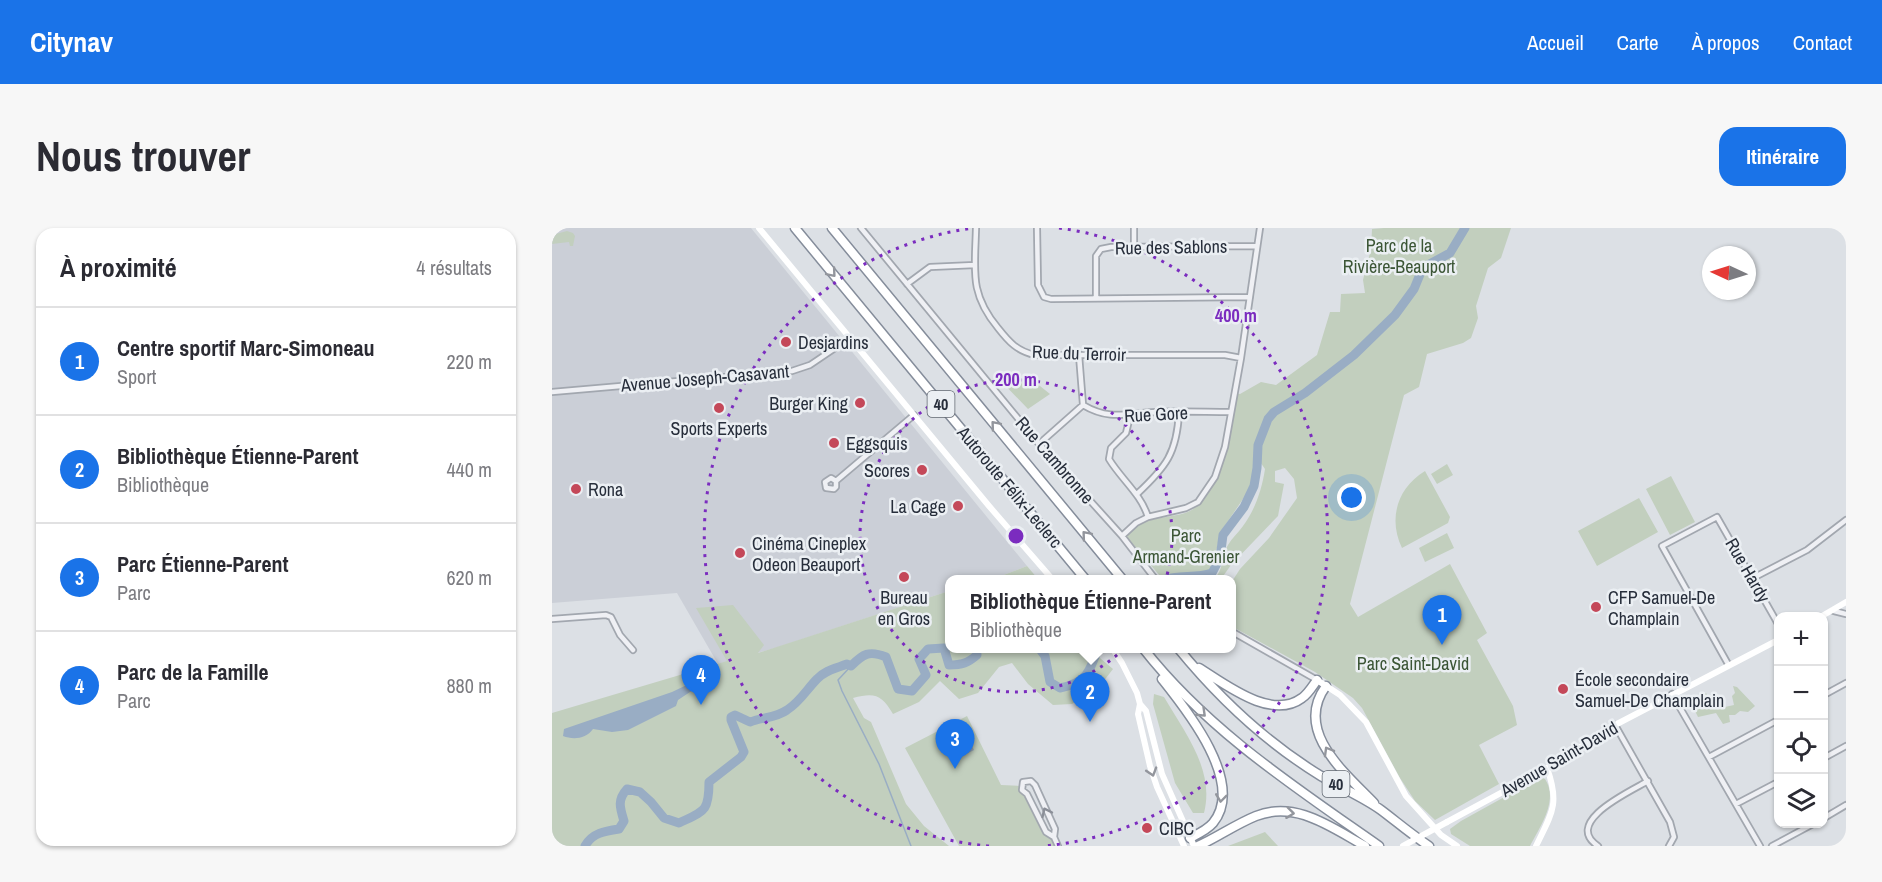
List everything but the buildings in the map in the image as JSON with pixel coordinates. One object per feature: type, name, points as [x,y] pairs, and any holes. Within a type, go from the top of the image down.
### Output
[{"type":"highway","name":"Autoroute Félix-Leclerc","points":[[795,228],[1083,575]]},
{"type":"highway","name":"Autoroute Félix-Leclerc","points":[[832,228],[1120,575]]},
{"type":"highway","points":[[1146,653],[1156,671],[1203,734],[1222,787],[1220,807],[1214,822],[1190,844]]},
{"type":"highway","name":"40","points":[[1146,653],[1213,724],[1276,774],[1379,846]]},
{"type":"highway","name":"40","points":[[1182,653],[1251,723],[1292,757],[1381,810],[1405,831],[1429,846]]},
{"type":"highway","points":[[1190,663],[1248,698],[1276,706],[1299,700],[1317,680]]},
{"type":"highway","points":[[1326,686],[1315,706],[1319,735],[1335,763],[1381,810]]},
{"type":"highway","points":[[1190,844],[1258,815],[1292,812],[1311,817],[1365,846]]},
{"type":"street","points":[[759,228],[1050,575]]},
{"type":"street","name":"Rue Cambronne","points":[[861,228],[1039,444],[1122,536],[1153,575]]},
{"type":"street","name":"Rue du Terroir","points":[[976,228],[975,282],[981,306],[1017,349],[1035,355],[1225,355],[1241,358]]},
{"type":"street","points":[[1037,228],[1038,285],[1044,297],[1051,299],[1250,297]]},
{"type":"street","points":[[1134,228],[1134,247]]},
{"type":"street","points":[[1122,536],[1136,523],[1148,517],[1186,508],[1198,502],[1215,477],[1241,358],[1260,228]]},
{"type":"street","name":"Rue des Sablons","points":[[1096,298],[1096,256],[1098,251],[1106,247],[1257,246]]},
{"type":"street","points":[[907,284],[930,267],[975,265]]},
{"type":"street","name":"Avenue Joseph-Casavant","points":[[552,392],[792,371],[810,365],[850,338]]},
{"type":"street","points":[[1039,444],[1083,405],[1079,355]]},
{"type":"street","name":"Rue Gore","points":[[1083,405],[1102,414],[1130,416],[1153,412],[1231,412]]},
{"type":"street","points":[[1137,494],[1168,461],[1178,433],[1179,412]]},
{"type":"street","points":[[836,481],[914,415]]},
{"type":"street","points":[[1130,416],[1126,433],[1111,448],[1109,459],[1137,494],[1148,517]]},
{"type":"street","name":"Rue Hardy","points":[[1728,664],[1662,546],[1717,517],[1774,615]]},
{"type":"street","points":[[1753,578],[1807,550],[1846,520]]},
{"type":"street","points":[[1828,613],[1846,602]]},
{"type":"street","points":[[1834,610],[1846,614]]},
{"type":"street","points":[[552,620],[606,615],[611,617],[620,635],[633,650]]},
{"type":"street","points":[[1236,634],[1317,680],[1346,700],[1366,722],[1406,796],[1441,835],[1457,846]]},
{"type":"street","name":"Avenue Saint-David","points":[[1403,846],[1548,768],[1615,725],[1728,664],[1774,642]]},
{"type":"street","points":[[1115,653],[1132,682],[1140,704],[1146,711],[1162,774],[1190,844],[1176,846]]},
{"type":"street","points":[[1828,693],[1846,683]]},
{"type":"street","points":[[1672,694],[1760,846]]},
{"type":"street","points":[[1709,757],[1774,723]]},
{"type":"street","points":[[1615,725],[1670,822],[1674,837],[1669,846]]},
{"type":"street","points":[[1828,756],[1846,746]]},
{"type":"street","points":[[1536,846],[1554,804],[1554,786],[1548,768]]},
{"type":"street","points":[[1054,837],[1046,832],[1027,794],[1022,790],[1023,782],[1031,781],[1035,785],[1054,830],[1058,846]]},
{"type":"street","points":[[1598,846],[1588,836],[1588,825],[1599,811],[1648,781]]},
{"type":"street","points":[[1736,804],[1774,785]]},
{"type":"street","points":[[1828,816],[1846,805]]},
{"type":"street","points":[[1772,846],[1806,828]]},
{"type":"shaded area","points":[[552,228],[751,228],[1027,566],[1003,575],[945,575],[945,592],[775,648],[718,664],[677,593],[552,603]]},
{"type":"green space","points":[[1511,228],[1501,258],[1488,268],[1476,306],[1478,318],[1471,338],[1463,343],[1427,354],[1419,387],[1404,395],[1350,604],[1358,617],[1450,564],[1487,633],[1477,640],[1513,706],[1517,725],[1479,745],[1499,784],[1435,820],[1415,801],[1362,708],[1353,698],[1315,672],[1236,629],[1236,575],[1269,538],[1297,498],[1294,479],[1285,468],[1275,471],[1275,482],[1284,484],[1278,516],[1224,575],[1217,575],[1226,550],[1247,520],[1260,492],[1265,469],[1258,459],[1255,460],[1251,487],[1220,533],[1214,562],[1206,572],[1196,575],[1159,575],[1126,536],[1145,522],[1185,513],[1198,506],[1208,494],[1222,461],[1235,393],[1240,394],[1261,382],[1276,385],[1317,355],[1330,312],[1340,312],[1341,294],[1365,293],[1363,280],[1371,249],[1372,229]]},
{"type":"green space","points":[[567,231],[575,236],[573,246],[570,246],[569,242],[552,244],[552,235]]},
{"type":"green space","points":[[1009,374],[1040,386],[1050,394],[1028,409],[999,379]]},
{"type":"green space","points":[[1447,464],[1453,475],[1437,484],[1431,474]]},
{"type":"green space","points":[[1425,471],[1450,517],[1448,523],[1402,548],[1396,526],[1398,505],[1408,486]]},
{"type":"green space","points":[[1671,476],[1695,522],[1670,535],[1646,489]]},
{"type":"green space","points":[[1639,498],[1658,532],[1597,566],[1578,531]]},
{"type":"green space","points":[[1447,533],[1454,548],[1425,562],[1419,548]]},
{"type":"green space","points":[[1027,566],[1035,575],[1003,575]]},
{"type":"green space","points":[[945,592],[945,653],[1094,653],[1113,669],[1103,682],[1072,704],[1053,705],[1028,684],[1012,663],[999,667],[978,693],[959,699],[940,681],[919,702],[893,714],[881,699],[872,695],[853,698],[864,718],[871,722],[906,804],[924,826],[949,846],[552,846],[552,713],[727,661],[696,608],[733,605],[764,645],[758,653]]},
{"type":"green space","points":[[1733,686],[1737,687],[1755,706],[1748,712],[1740,711],[1735,715],[1729,715],[1730,722],[1723,724],[1716,713],[1698,717],[1694,709],[1702,704],[1698,695],[1706,693],[1714,706],[1721,703],[1725,707],[1734,705]]},
{"type":"green space","points":[[1154,694],[1164,697],[1196,752],[1205,782],[1204,813],[1193,813],[1175,783],[1153,704]]},
{"type":"green space","points":[[967,716],[1001,785],[1021,786],[1046,832],[1054,837],[1058,846],[959,846],[905,748]]},
{"type":"green space","points":[[1542,778],[1549,787],[1549,804],[1543,822],[1530,846],[1470,846],[1451,834],[1450,829],[1461,821]]},
{"type":"green space","points":[[1265,832],[1278,846],[1228,846]]},
{"type":"water","points":[[693,682],[699,686],[678,700],[676,706],[628,730],[612,732],[593,729],[587,735],[579,738],[563,736],[564,729],[672,692]]},
{"type":"water","points":[[965,733],[974,750],[953,761],[948,752],[958,747],[954,738]]},
{"type":"waterway","points":[[1204,575],[1212,573],[1220,558],[1223,535],[1244,507],[1254,486],[1258,445],[1268,419],[1274,412],[1305,393],[1354,355],[1395,315],[1414,289],[1426,266],[1450,253],[1465,228]]},
{"type":"waterway","points":[[585,846],[595,835],[619,829],[624,821],[621,801],[627,789],[640,792],[664,818],[679,823],[699,813],[708,799],[709,782],[741,757],[744,752],[731,717],[735,715],[750,722],[783,713],[792,707],[824,673],[847,664],[851,666],[867,654],[886,657],[898,689],[912,691],[926,675],[919,659],[928,649],[944,648],[945,651]]},
{"type":"waterway","points":[[945,653],[949,665],[971,660],[977,653]]},
{"type":"waterway","points":[[1043,653],[1050,682],[1060,688],[1076,683],[1086,675],[1096,653]]},
{"type":"waterway","points":[[851,666],[838,680],[879,764],[911,846]]},
{"type":"place","name":"Desjardins","points":[[786,342]]},
{"type":"place","name":"Burger King","points":[[860,403]]},
{"type":"place","name":"Sports Experts","points":[[719,408]]},
{"type":"place","name":"Eggsquis","points":[[834,443]]},
{"type":"place","name":"Scores","points":[[922,470]]},
{"type":"place","name":"Rona","points":[[576,489]]},
{"type":"place","name":"La Cage","points":[[958,506]]},
{"type":"place","name":"Cinéma Cineplex Odeon Beauport","points":[[740,553]]},
{"type":"place","name":"Bureau en Gros","points":[[904,577]]},
{"type":"place","name":"CFP Samuel-De Champlain","points":[[1596,607]]},
{"type":"place","name":"Centre sportif Marc-Simoneau","points":[[1442,645]]},
{"type":"place","name":"École secondaire Samuel-De Champlain","points":[[1563,689]]},
{"type":"place","name":"Parc de la Famille","points":[[701,705]]},
{"type":"place","name":"Bibliothèque Étienne-Parent","points":[[1090,722]]},
{"type":"place","name":"Parc Étienne-Parent","points":[[955,769]]},
{"type":"place","name":"CIBC","points":[[1147,828]]},
{"type":"park label","name":"Parc de la Rivière-Beauport","points":[[1399,255]]},
{"type":"park label","name":"Parc Armand-Grenier","points":[[1186,545]]},
{"type":"park label","name":"Parc Saint-David","points":[[1413,663]]}]
